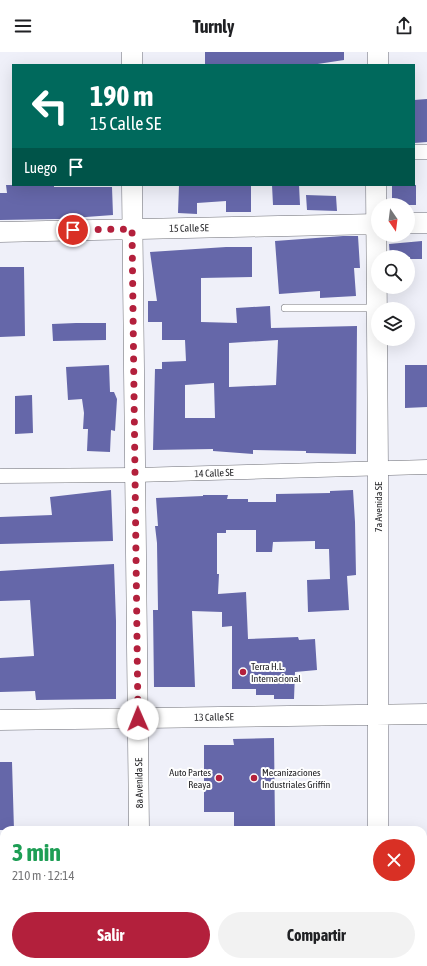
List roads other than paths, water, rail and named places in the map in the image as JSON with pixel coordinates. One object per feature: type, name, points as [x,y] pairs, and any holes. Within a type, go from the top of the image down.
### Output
[{"type":"street","points":[[132,52],[132,64]]},
{"type":"street","points":[[378,52],[378,64]]},
{"type":"street","points":[[415,152],[427,152]]},
{"type":"street","name":"8a Avenida SE","points":[[132,186],[139,826]]},
{"type":"street","name":"7a Avenida SE","points":[[376,186],[376,198]]},
{"type":"street","points":[[415,223],[427,223]]},
{"type":"street","name":"15 Calle SE","points":[[0,232],[371,224]]},
{"type":"street","name":"7a Avenida SE","points":[[377,242],[377,302]]},
{"type":"street","name":"7a Avenida SE","points":[[377,346],[378,826]]},
{"type":"street","name":"14 Calle SE","points":[[0,476],[135,475],[427,467]]},
{"type":"street","name":"13 Calle SE","points":[[0,720],[427,714]]},
{"type":"lane","points":[[285,308],[371,308]]},
{"type":"place","name":"Terra H.L. Internacional","points":[[243,672]]},
{"type":"place","name":"Auto Partes Reaya","points":[[219,778]]},
{"type":"place","name":"Mecanizaciones Industriales Griffin","points":[[254,778]]}]
